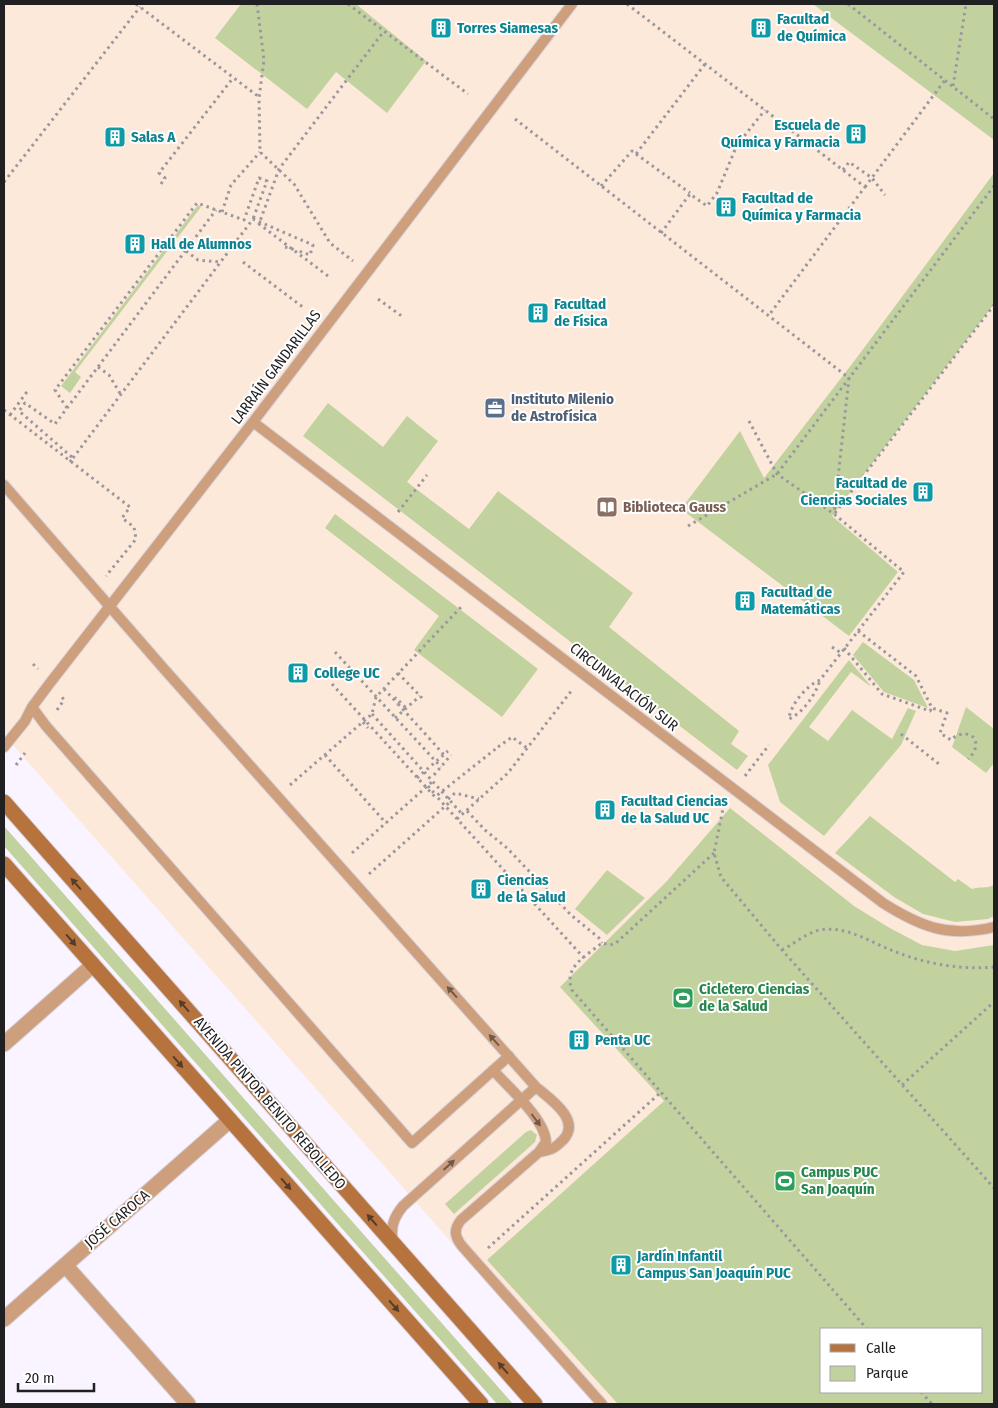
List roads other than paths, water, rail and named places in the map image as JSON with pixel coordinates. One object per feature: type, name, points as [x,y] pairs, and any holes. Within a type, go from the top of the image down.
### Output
[{"type":"street","name":"AVENIDA PINTOR BENITO REBOLLEDO","points":[[4,802],[535,1404]]},
{"type":"street","points":[[4,864],[480,1404]]},
{"type":"street","points":[[4,1044],[93,966]]},
{"type":"street","name":"JOSÉ CAROCA","points":[[4,1319],[230,1120]]},
{"type":"street","points":[[65,1265],[188,1404]]},
{"type":"lane","name":"LARRAÍN GANDARILLAS","points":[[4,747],[572,4]]},
{"type":"lane","name":"CIRCUNVALACIÓN SUR","points":[[253,422],[883,903],[906,917],[931,928],[944,931],[967,932],[994,927]]},
{"type":"lane","points":[[4,485],[536,1088],[566,1116],[569,1128],[565,1138],[554,1148],[539,1152]]},
{"type":"lane","points":[[32,708],[64,747],[412,1143],[509,1056]]},
{"type":"lane","points":[[493,1070],[539,1123],[546,1134],[546,1142],[539,1152],[461,1220],[455,1236],[602,1404]]},
{"type":"lane","points":[[393,1242],[391,1232],[394,1216],[403,1206],[536,1088]]},
{"type":"place","name":"Torres Siamesas","points":[[441,28]]},
{"type":"place","name":"Facultad de Química","points":[[761,28]]},
{"type":"place","name":"Escuela de Química y Farmacia","points":[[856,134]]},
{"type":"place","name":"Salas A","points":[[115,137]]},
{"type":"place","name":"Facultad de Química y Farmacia","points":[[726,207]]},
{"type":"place","name":"Hall de Alumnos","points":[[135,244]]},
{"type":"place","name":"Facultad de Física","points":[[538,313]]},
{"type":"place","name":"Instituto Milenio de Astrofísica","points":[[495,408]]},
{"type":"place","name":"Facultad de Ciencias Sociales","points":[[923,492]]},
{"type":"place","name":"Biblioteca Gauss","points":[[607,507]]},
{"type":"place","name":"Facultad de Matemáticas","points":[[745,601]]},
{"type":"place","name":"College UC","points":[[298,673]]},
{"type":"place","name":"Facultad Ciencias de la Salud UC","points":[[605,810]]},
{"type":"place","name":"Ciencias de la Salud","points":[[481,889]]},
{"type":"place","name":"Cicletero Ciencias de la Salud","points":[[683,998]]},
{"type":"place","name":"Penta UC","points":[[579,1040]]},
{"type":"place","name":"Campus PUC San Joaquín","points":[[785,1181]]},
{"type":"place","name":"Jardín Infantil Campus San Joaquín PUC","points":[[621,1265]]}]
